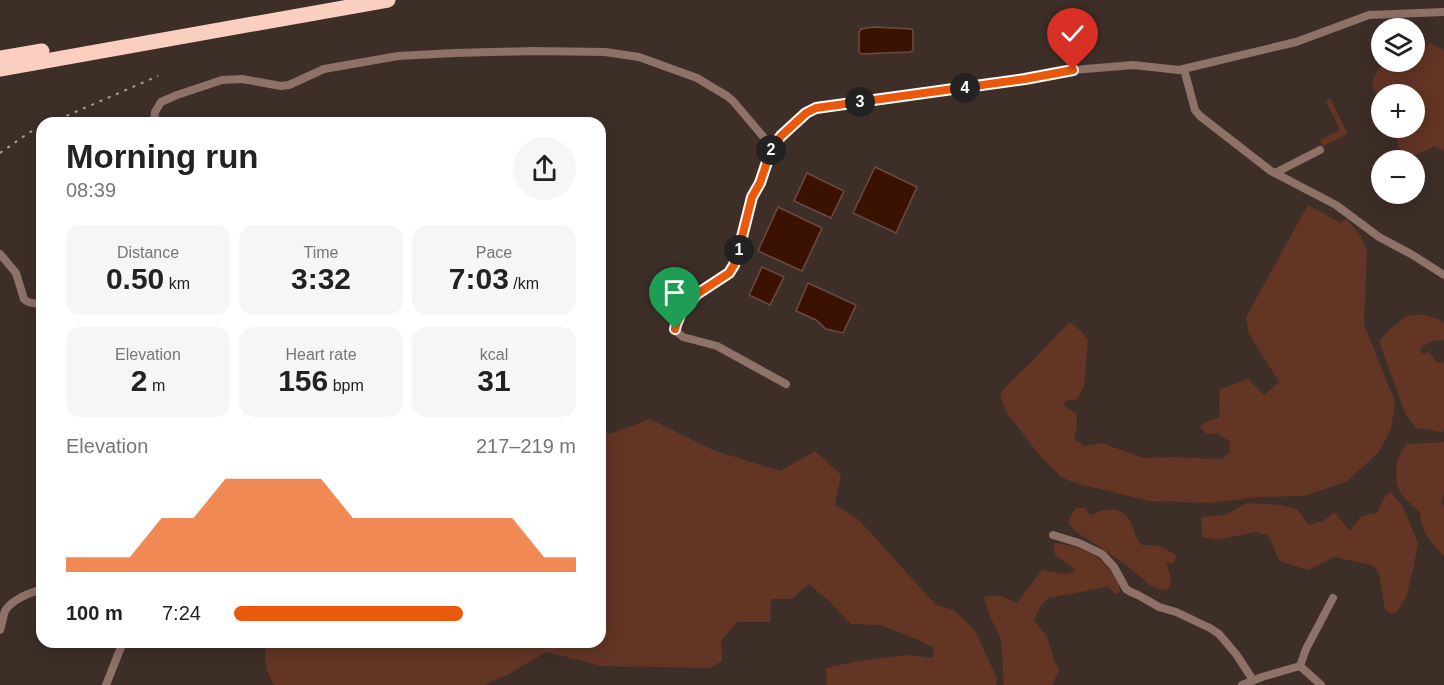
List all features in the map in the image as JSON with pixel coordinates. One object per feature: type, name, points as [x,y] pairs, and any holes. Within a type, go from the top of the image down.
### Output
[{"type":"highway","points":[[0,58],[328,0]]},
{"type":"highway","points":[[0,69],[388,0]]},
{"type":"street","points":[[786,384],[717,346],[683,337],[675,329],[681,313],[697,294],[729,273],[734,265],[752,197],[760,183],[772,147],[806,113],[816,108],[1073,70],[1133,66],[1179,70],[1296,42],[1369,15],[1444,12]]},
{"type":"street","points":[[154,117],[154,112],[161,102],[222,80],[242,79],[281,86],[289,85],[324,69],[398,56],[533,51],[605,52],[639,57],[697,78],[733,101],[772,147]]},
{"type":"street","points":[[1184,69],[1195,110],[1200,116],[1275,174],[1336,205],[1379,237],[1444,275]]},
{"type":"street","points":[[1275,174],[1320,150]]},
{"type":"street","points":[[0,254],[16,273],[24,299],[36,304]]},
{"type":"street","points":[[1053,535],[1079,543],[1101,554],[1114,567],[1126,589],[1131,592],[1219,634],[1253,680]]},
{"type":"street","points":[[0,630],[6,610],[10,605],[36,591]]},
{"type":"street","points":[[1300,666],[1333,598]]},
{"type":"street","points":[[106,685],[121,648]]},
{"type":"street","points":[[1242,685],[1300,666]]},
{"type":"street","points":[[1300,666],[1321,685]]},
{"type":"shaded area","points":[[874,27],[912,29],[913,50],[861,54],[859,52],[859,32],[861,29]]},
{"type":"shaded area","points":[[1430,43],[1444,52],[1444,151],[1434,146],[1425,151],[1401,150],[1396,138],[1425,138],[1425,84],[1372,84],[1376,72],[1425,72],[1425,47]]},
{"type":"shaded area","points":[[1330,98],[1348,134],[1323,146],[1320,140],[1340,130],[1326,101]]},
{"type":"shaded area","points":[[875,167],[917,187],[896,233],[853,213]]},
{"type":"shaded area","points":[[807,173],[844,191],[831,218],[794,201]]},
{"type":"shaded area","points":[[1308,205],[1341,223],[1346,218],[1361,236],[1367,251],[1364,324],[1395,402],[1391,429],[1379,452],[1346,482],[1304,496],[1260,497],[1208,503],[1149,501],[1075,483],[1061,477],[1041,457],[1006,412],[1000,394],[1070,322],[1088,340],[1084,387],[1077,399],[1065,401],[1064,406],[1076,413],[1077,428],[1074,439],[1084,446],[1102,443],[1143,458],[1221,459],[1230,452],[1230,442],[1217,433],[1207,434],[1199,427],[1210,420],[1219,418],[1220,389],[1248,379],[1264,395],[1279,382],[1249,334],[1246,317]]},
{"type":"shaded area","points":[[778,207],[822,228],[802,271],[758,251]]},
{"type":"shaded area","points":[[762,267],[784,277],[770,305],[749,295]]},
{"type":"shaded area","points":[[808,283],[856,305],[843,333],[826,329],[816,320],[796,311]]},
{"type":"shaded area","points":[[1422,314],[1444,323],[1444,340],[1431,341],[1420,349],[1422,354],[1429,352],[1437,363],[1444,362],[1444,429],[1441,432],[1416,428],[1406,415],[1379,341],[1407,316]]},
{"type":"shaded area","points":[[650,419],[713,450],[780,471],[815,451],[841,475],[835,505],[859,520],[936,605],[954,610],[974,629],[997,678],[996,685],[827,685],[826,668],[858,661],[907,655],[933,658],[934,648],[880,625],[851,624],[809,584],[792,599],[771,599],[770,622],[737,622],[721,641],[722,661],[710,668],[602,666],[547,652],[507,675],[484,685],[274,685],[266,664],[266,648],[606,648],[606,431],[610,434]]},
{"type":"shaded area","points":[[1444,442],[1444,493],[1441,503],[1444,507],[1444,556],[1425,531],[1420,512],[1402,495],[1397,483],[1396,469],[1400,455],[1407,444]]},
{"type":"shaded area","points":[[1391,492],[1403,507],[1418,543],[1406,597],[1397,612],[1391,614],[1385,609],[1379,573],[1372,565],[1334,557],[1308,570],[1279,561],[1269,536],[1256,532],[1216,540],[1202,537],[1201,517],[1225,515],[1247,503],[1281,505],[1297,509],[1309,525],[1325,520],[1334,512],[1350,531],[1361,516],[1377,513],[1384,498]]},
{"type":"shaded area","points":[[1076,508],[1085,508],[1090,515],[1111,509],[1121,512],[1131,522],[1137,539],[1142,545],[1160,547],[1176,556],[1174,563],[1166,563],[1171,585],[1166,590],[1160,590],[1150,585],[1125,564],[1075,531],[1069,524],[1069,519]]},
{"type":"shaded area","points":[[1054,543],[1081,549],[1097,558],[1111,570],[1120,592],[1116,594],[1108,587],[1048,598],[1041,605],[1034,620],[1047,637],[1059,670],[1052,685],[1004,685],[1000,636],[991,619],[984,597],[1000,595],[1017,603],[1042,570],[1067,574],[1076,570],[1055,555]]},
{"type":"railway","points":[[64,117],[158,76]]},
{"type":"railway","points":[[0,153],[36,130]]},
{"type":"route","points":[[675,329],[681,313],[697,294],[729,273],[734,265],[752,197],[760,183],[772,147],[806,113],[816,108],[1025,79],[1073,70]]}]
